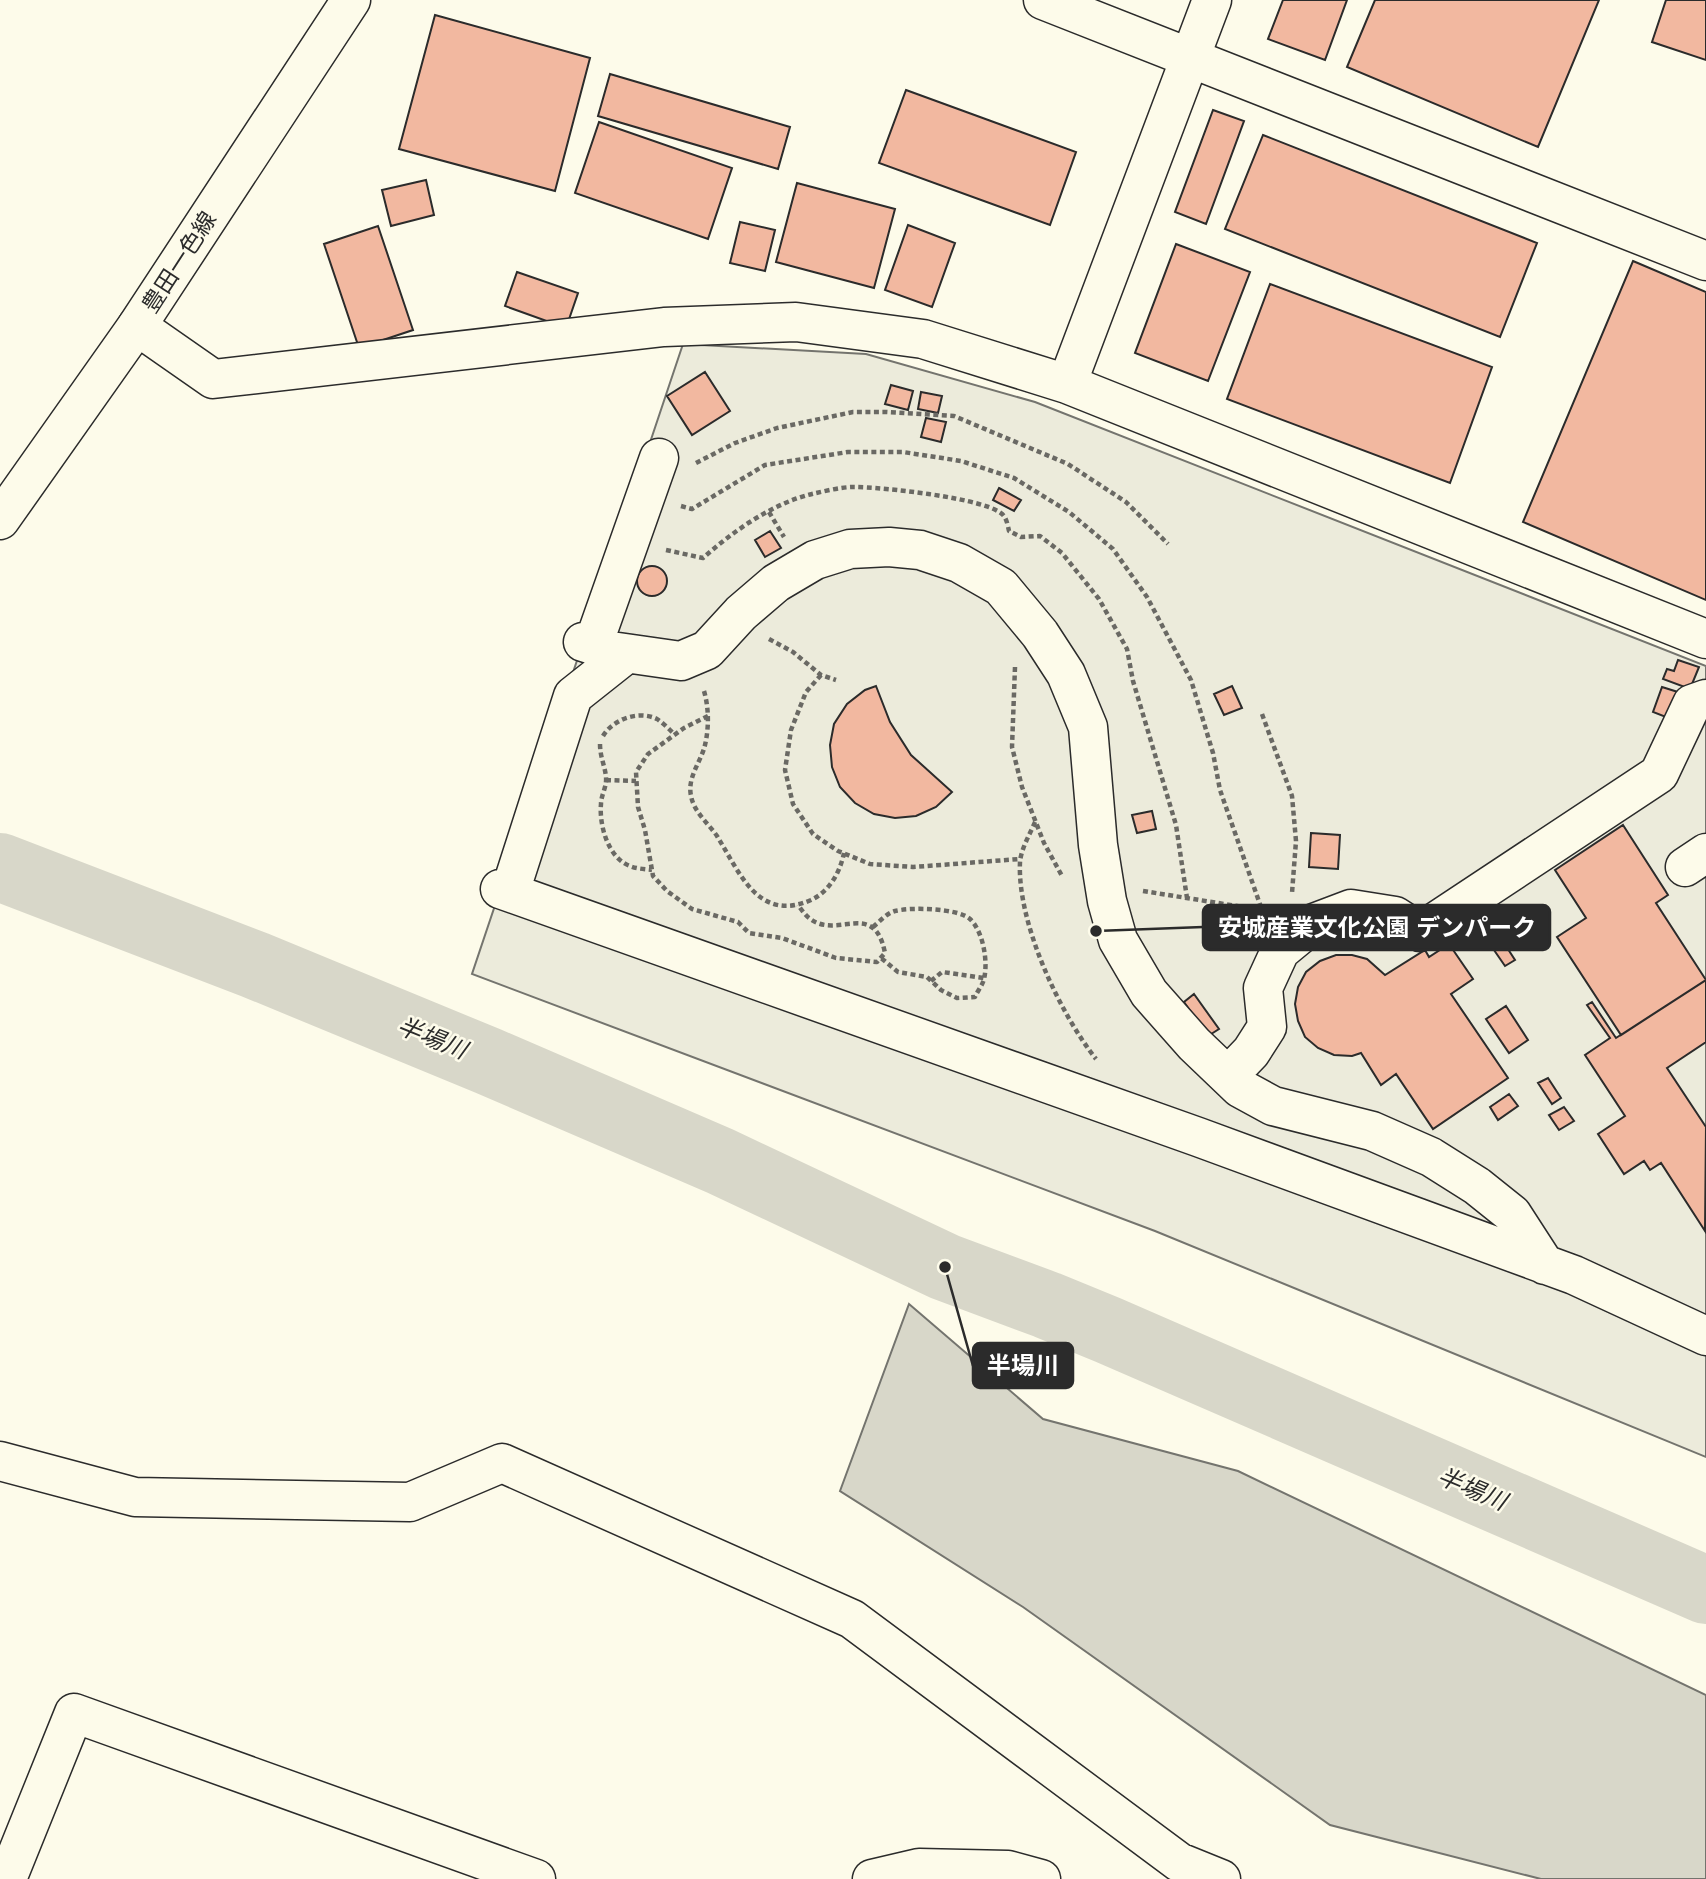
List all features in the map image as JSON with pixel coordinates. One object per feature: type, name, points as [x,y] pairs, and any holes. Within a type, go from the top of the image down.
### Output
[{"type":"street","name":"豊田一色線","points":[[0,520],[137,326],[351,0]]},
{"type":"street","points":[[1043,0],[1706,261]]},
{"type":"street","points":[[1067,384],[1212,0]]},
{"type":"street","points":[[137,326],[213,379],[664,327],[796,322],[923,339],[1067,384],[1706,639]]},
{"type":"street","points":[[659,458],[601,647],[573,696],[505,890],[1186,1133],[1574,1275],[1706,1336]]},
{"type":"street","points":[[601,647],[681,662],[707,650],[776,583],[815,560],[850,549],[889,547],[920,550],[959,563],[1001,587],[1040,634],[1066,674],[1088,727],[1098,845],[1085,879],[1107,901],[1118,940],[1149,993],[1194,1044],[1240,1088],[1273,1106],[1372,1131],[1431,1157],[1478,1186],[1512,1214],[1545,1265]]},
{"type":"street","points":[[1228,1076],[1251,1052],[1268,1027],[1263,988],[1280,951],[1314,923],[1351,909],[1395,916],[1420,932],[1659,774],[1692,704],[1706,699]]},
{"type":"street","points":[[0,1461],[135,1497],[410,1502],[502,1463],[852,1619],[1177,1871],[1221,1879]]},
{"type":"street","points":[[8,1879],[74,1713],[536,1879]]},
{"type":"street","points":[[872,1879],[919,1868],[1007,1870],[1041,1879]]},
{"type":"path","points":[[659,458],[687,468],[706,456],[777,428],[853,412],[954,416],[1068,464],[1126,502],[1168,544]]},
{"type":"path","points":[[1021,612],[1015,657],[1012,747],[1022,787],[1044,843],[1085,879],[1262,910],[1272,906]]},
{"type":"path","points":[[732,624],[753,631],[793,652],[821,675],[836,680]]},
{"type":"path","points":[[691,657],[707,700],[708,716],[705,746],[690,783],[691,796],[696,810],[718,838],[741,878],[757,896],[775,905],[798,905],[818,897],[832,883],[841,869],[844,853]]},
{"type":"path","points":[[821,675],[806,692],[791,730],[785,770],[793,804],[813,834],[844,853],[870,864],[914,867],[1020,859]]},
{"type":"path","points":[[1262,714],[1292,796],[1296,841],[1292,897]]},
{"type":"path","points":[[652,870],[629,866],[609,846],[600,802],[606,780],[600,742],[606,732],[621,720],[639,715],[657,719],[674,734]]},
{"type":"path","points":[[708,716],[674,734],[648,754],[636,772],[638,807],[653,876],[667,891],[692,909],[738,922],[749,933],[782,938],[836,958],[877,962],[885,953],[882,941],[873,927],[864,923],[822,925],[808,918],[798,905]]},
{"type":"path","points":[[606,780],[636,781]]},
{"type":"path","points":[[1035,821],[1020,859],[1020,894],[1036,947],[1079,1038],[1102,1066]]},
{"type":"path","points":[[873,927],[892,912],[954,911],[970,919],[979,932],[985,964],[984,978],[975,997],[957,998],[941,990],[927,977],[898,971],[880,958]]},
{"type":"path","points":[[931,981],[942,972],[984,978]]},
{"type":"shaded area","points":[[683,344],[866,354],[1035,402],[1706,666],[1706,1457],[1155,1231],[472,974]]},
{"type":"shaded area","points":[[909,1304],[1043,1419],[1238,1471],[1706,1695],[1706,1879],[1541,1879],[1330,1825],[1023,1607],[840,1491]]},
{"type":"building","points":[[1283,0],[1347,0],[1325,60],[1268,39]]},
{"type":"building","points":[[1375,0],[1599,0],[1538,147],[1347,67]]},
{"type":"building","points":[[1666,0],[1706,0],[1706,60],[1652,42]]},
{"type":"building","points":[[435,15],[590,58],[555,191],[399,149]]},
{"type":"building","points":[[610,74],[790,127],[778,169],[598,116]]},
{"type":"building","points":[[906,90],[1076,152],[1050,225],[879,163]]},
{"type":"building","points":[[1213,110],[1244,121],[1206,224],[1175,212]]},
{"type":"building","points":[[599,122],[732,168],[708,239],[575,193]]},
{"type":"building","points":[[1263,135],[1537,243],[1500,337],[1225,229]]},
{"type":"building","points":[[426,180],[434,215],[391,226],[382,190]]},
{"type":"building","points":[[797,183],[895,209],[874,288],[776,262]]},
{"type":"building","points":[[740,222],[775,230],[765,271],[730,263]]},
{"type":"building","points":[[908,225],[955,243],[932,307],[885,290]]},
{"type":"building","points":[[378,226],[413,330],[359,348],[324,244]]},
{"type":"building","points":[[1176,244],[1250,272],[1208,381],[1135,353]]},
{"type":"building","points":[[1633,261],[1706,292],[1706,600],[1523,522]]},
{"type":"building","points":[[517,272],[578,293],[566,328],[505,306]]},
{"type":"building","points":[[1270,284],[1492,367],[1450,483],[1227,399]]},
{"type":"building","points":[[705,372],[730,411],[692,435],[667,396]]},
{"type":"building","points":[[891,385],[913,391],[908,410],[885,404]]},
{"type":"building","points":[[921,392],[942,396],[938,413],[918,409]]},
{"type":"building","points":[[926,418],[946,422],[941,442],[921,437]]},
{"type":"building","points":[[999,488],[1021,500],[1014,511],[993,500]]},
{"type":"building","points":[[770,531],[781,548],[765,557],[755,540]]},
{"type":"building","points":[[652,566],[663,570],[667,581],[663,592],[652,596],[641,592],[637,581],[641,570]]},
{"type":"building","points":[[1678,660],[1699,667],[1690,689],[1663,679],[1667,669],[1674,671]]},
{"type":"building","points":[[876,686],[890,722],[911,755],[952,792],[936,807],[916,816],[895,818],[874,814],[855,803],[840,787],[832,767],[830,745],[834,724],[847,704],[865,690]]},
{"type":"building","points":[[1232,686],[1242,708],[1224,715],[1214,694]]},
{"type":"building","points":[[1662,687],[1681,693],[1671,719],[1653,712]]},
{"type":"building","points":[[1152,811],[1156,829],[1137,833],[1132,815]]},
{"type":"building","points":[[1623,825],[1668,895],[1656,903],[1706,980],[1621,1035],[1557,937],[1586,918],[1555,870]]},
{"type":"building","points":[[1311,833],[1340,835],[1338,869],[1309,867]]},
{"type":"building","points":[[1504,943],[1515,960],[1505,966],[1494,950]]},
{"type":"building","points":[[1449,944],[1473,979],[1451,994],[1508,1078],[1433,1129],[1396,1074],[1381,1085],[1361,1053],[1352,1056],[1334,1055],[1318,1048],[1305,1037],[1295,1004],[1298,987],[1306,972],[1320,961],[1336,955],[1352,955],[1367,959],[1385,975],[1425,950],[1429,957]]},
{"type":"building","points":[[1706,980],[1706,1042],[1667,1068],[1706,1127],[1705,1231],[1661,1163],[1650,1170],[1644,1161],[1624,1174],[1598,1134],[1625,1116],[1585,1055],[1610,1038],[1587,1005],[1592,1002],[1616,1038]]},
{"type":"building","points":[[1194,994],[1219,1029],[1208,1036],[1184,1002]]},
{"type":"building","points":[[1506,1006],[1528,1040],[1509,1053],[1486,1019]]},
{"type":"building","points":[[1548,1078],[1561,1098],[1552,1104],[1538,1083]]},
{"type":"building","points":[[1509,1094],[1518,1106],[1498,1120],[1490,1107]]},
{"type":"building","points":[[1564,1107],[1574,1121],[1559,1130],[1549,1115]]},
{"type":"waterway","name":"半場川","points":[[0,867],[255,965],[488,1061],[720,1161],[945,1267],[1108,1330],[1706,1590]]},
{"type":"place","name":"安城産業文化公園 デンパーク","points":[[1096,931]]},
{"type":"place","name":"半場川","points":[[945,1267]]}]
